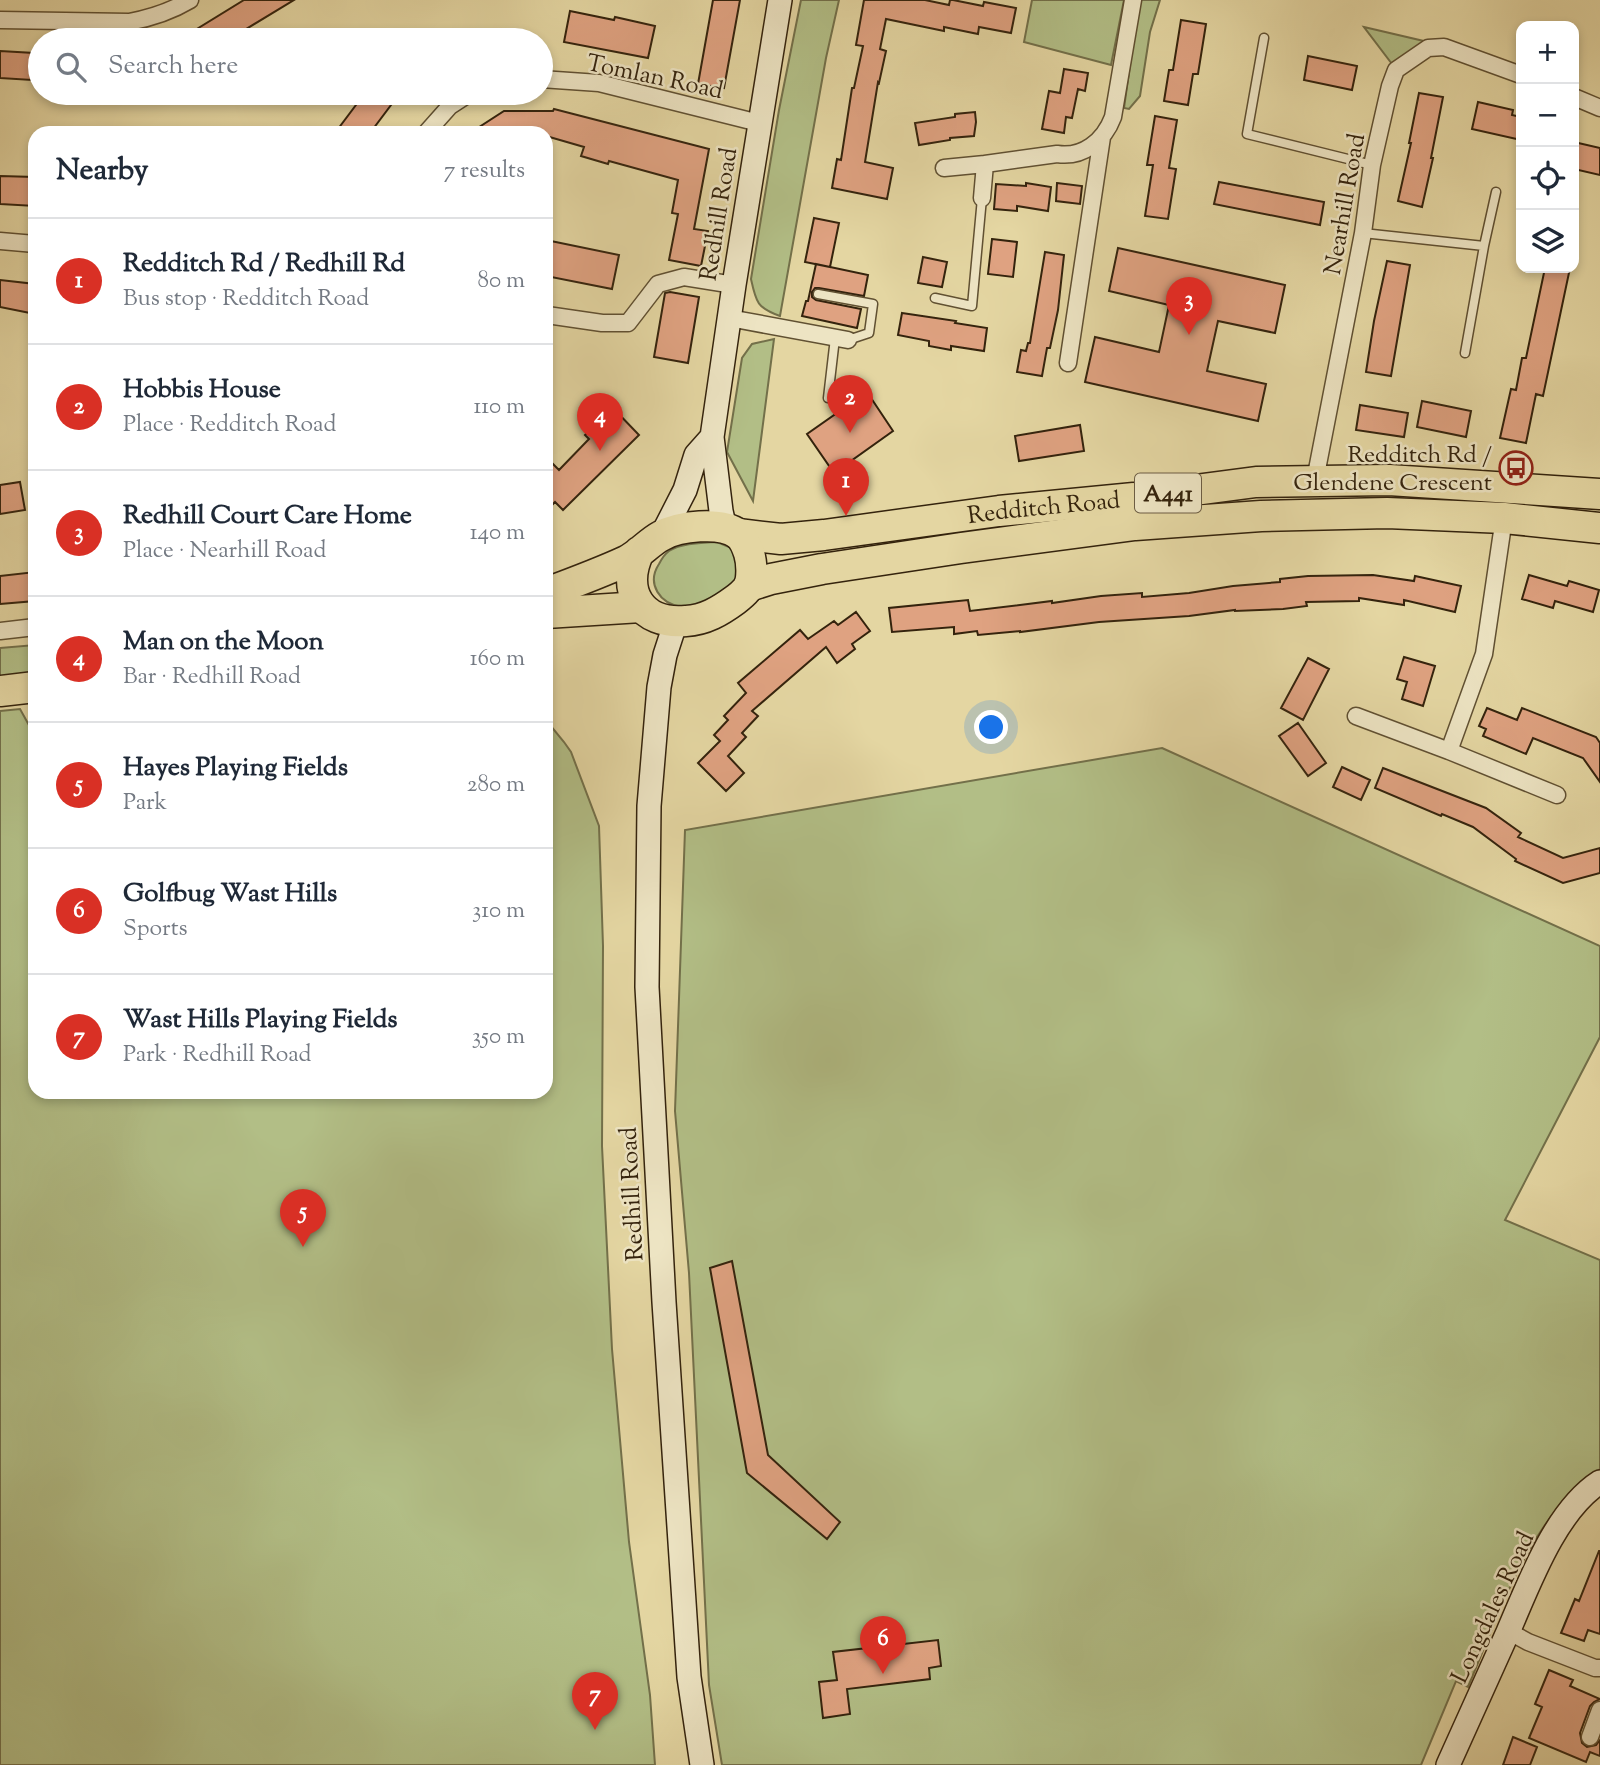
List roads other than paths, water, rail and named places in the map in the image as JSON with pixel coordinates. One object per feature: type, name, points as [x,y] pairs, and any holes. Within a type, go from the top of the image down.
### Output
[{"type":"highway","name":"Redditch Road","points":[[731,532],[780,539],[1256,482],[1389,480],[1600,494]]},
{"type":"highway","name":"Redditch Road","points":[[749,586],[822,569],[961,548],[1135,525],[1261,516],[1387,513],[1504,518],[1600,528]]},
{"type":"highway","name":"A441","points":[[553,590],[629,559],[651,543],[682,528],[710,526],[731,532]]},
{"type":"highway","points":[[651,543],[633,564],[631,585],[641,607],[653,615],[688,621],[710,616],[723,609],[749,586],[750,555],[731,532]]},
{"type":"highway","points":[[553,613],[641,607]]},
{"type":"highway","points":[[0,691],[28,688]]},
{"type":"street","points":[[0,20],[129,22],[149,19],[190,0]]},
{"type":"street","name":"Redhill Road","points":[[731,532],[721,511],[712,437],[780,0]]},
{"type":"street","points":[[944,169],[1057,154],[1067,156],[1085,150],[1102,137],[1108,131],[1113,117],[1133,0]]},
{"type":"street","name":"Nearhill Road","points":[[1315,480],[1363,233],[1372,165],[1396,70],[1428,48],[1444,47],[1516,73]]},
{"type":"street","name":"Tomlan Road","points":[[553,80],[598,83],[759,123]]},
{"type":"street","points":[[1579,99],[1600,108]]},
{"type":"street","points":[[432,126],[452,105]]},
{"type":"street","points":[[1068,363],[1102,137]]},
{"type":"street","points":[[982,198],[985,164]]},
{"type":"street","points":[[0,242],[28,244]]},
{"type":"street","points":[[553,318],[572,327],[628,323],[658,284],[684,277],[734,285]]},
{"type":"street","points":[[729,318],[842,339]]},
{"type":"street","name":"Redhill Road","points":[[651,543],[685,490],[696,456],[712,437]]},
{"type":"street","points":[[1449,751],[1484,654],[1504,518]]},
{"type":"street","name":"Redhill Road","points":[[676,621],[665,655],[659,687],[649,806],[647,987],[664,1302],[689,1677],[702,1765]]},
{"type":"street","points":[[0,631],[28,628]]},
{"type":"street","points":[[1356,716],[1557,795]]},
{"type":"street","name":"Longdales Road","points":[[1448,1765],[1536,1567],[1569,1511],[1600,1482]]},
{"type":"street","points":[[1508,1632],[1600,1668]]},
{"type":"street","points":[[1590,1737],[1600,1710]]},
{"type":"lane","points":[[1264,38],[1248,134],[1372,165]]},
{"type":"lane","points":[[1465,353],[1496,192]]},
{"type":"lane","points":[[935,298],[972,306],[982,198]]},
{"type":"lane","points":[[1363,233],[1484,246]]},
{"type":"lane","points":[[818,294],[873,304],[869,333],[842,339],[828,398]]},
{"type":"place","name":"Redhill Court Care Home","points":[[1189,335]]},
{"type":"place","name":"Hobbis House","points":[[850,433]]},
{"type":"place","name":"Man on the Moon","points":[[600,451]]},
{"type":"place","name":"Redditch Rd / Glendene Crescent","points":[[1516,468]]},
{"type":"place","name":"Redditch Rd / Redhill Rd","points":[[846,516]]},
{"type":"place","name":"Hayes Playing Fields","points":[[303,1247]]},
{"type":"place","name":"Golfbug Wast Hills","points":[[883,1674]]},
{"type":"place","name":"Wast Hills Playing Fields","points":[[595,1730]]}]
